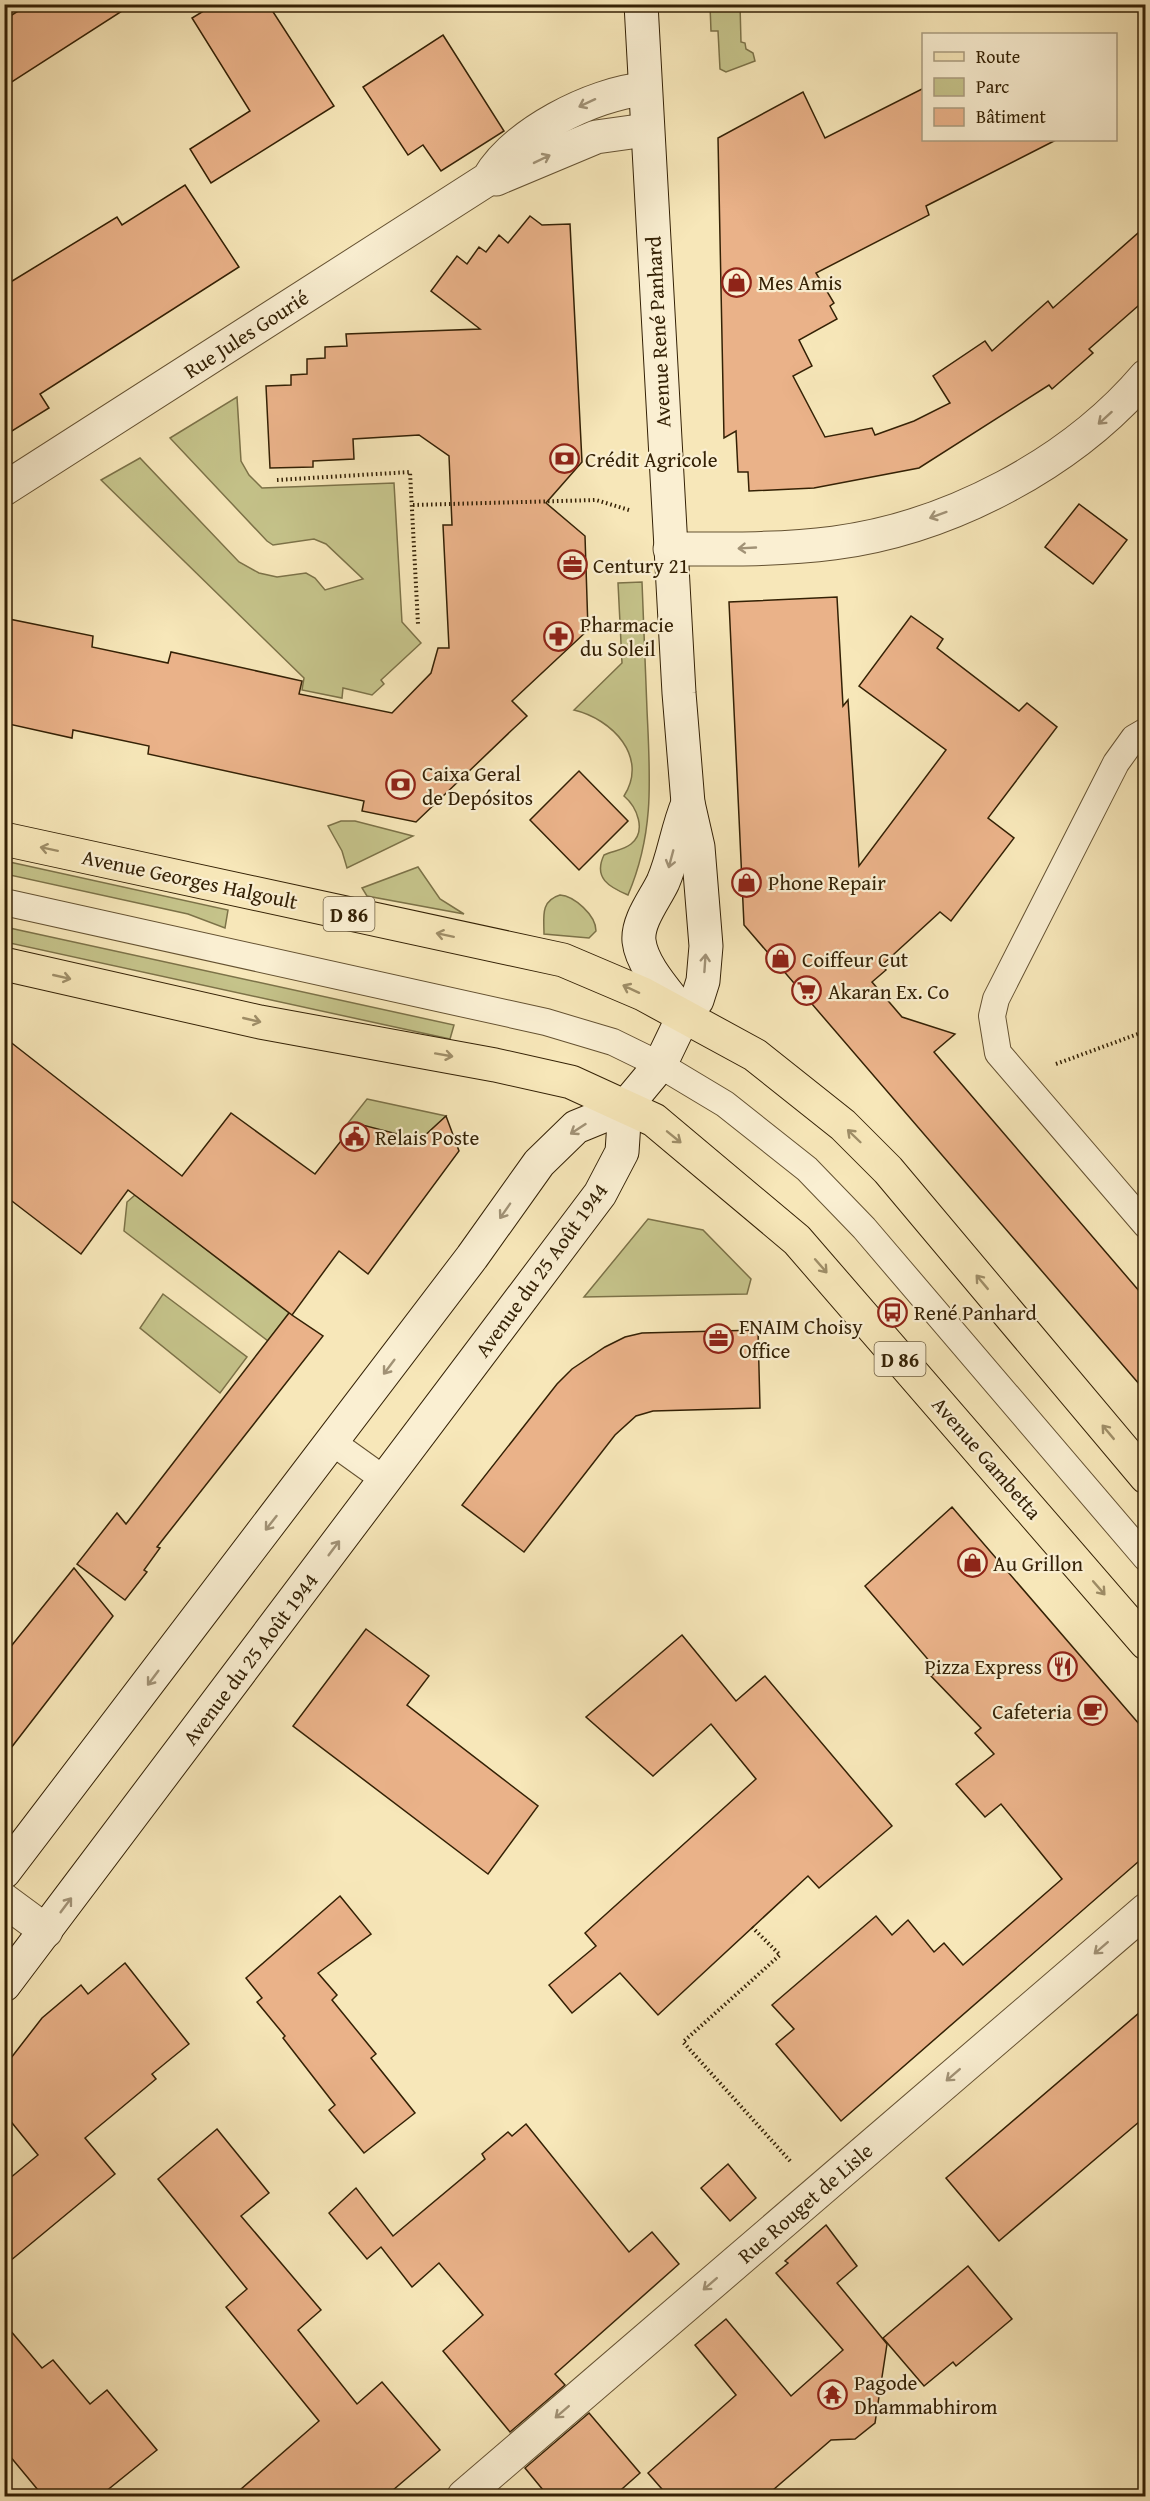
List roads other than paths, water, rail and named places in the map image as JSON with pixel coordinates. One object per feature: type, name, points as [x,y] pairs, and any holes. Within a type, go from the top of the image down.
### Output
[{"type":"main road","name":"Avenue René Panhard","points":[[625,1107],[660,1065],[684,1015],[697,1000],[706,962],[698,847],[688,803],[670,549],[640,4]]},
{"type":"main road","name":"Rue Jules Gourié","points":[[4,489],[488,179],[496,166],[514,150],[564,115],[612,93],[644,89]]},
{"type":"main road","name":"Rue Jules Gourié","points":[[488,179],[498,178],[562,149],[596,137],[646,130]]},
{"type":"main road","points":[[670,549],[834,543],[886,532],[939,515],[987,496],[1078,442],[1127,397],[1146,376]]},
{"type":"main road","name":"Avenue René Panhard","points":[[684,1015],[646,961],[639,939],[645,918],[669,866],[680,823],[688,803]]},
{"type":"main road","name":"Avenue Georges Halgoult","points":[[4,839],[563,960],[684,1015]]},
{"type":"main road","name":"Avenue Gambetta","points":[[4,964],[260,1022],[495,1065],[571,1082],[654,1120],[797,1240],[1146,1642]]},
{"type":"main road","name":"D 86","points":[[684,1015],[755,1055],[821,1105],[863,1144],[888,1170],[1146,1477]]},
{"type":"main road","points":[[4,1872],[472,1257],[539,1163],[576,1127],[625,1107]]},
{"type":"main road","name":"Avenue du 25 Août 1944","points":[[4,1985],[600,1194],[622,1152],[625,1107]]},
{"type":"main road","points":[[4,1900],[46,1931]]},
{"type":"main road","name":"Rue Rouget de Lisle","points":[[464,2496],[1146,1910]]},
{"type":"lane","points":[[1146,731],[1134,738],[1116,763],[996,999],[992,1016],[998,1053],[1146,1225]]},
{"type":"lane","points":[[4,902],[507,1012],[613,1042],[660,1065],[725,1104],[822,1183],[864,1228],[1146,1558]]},
{"type":"lane","points":[[332,1442],[384,1480]]},
{"type":"place","name":"Mes Amis","points":[[737,282]]},
{"type":"place","name":"Crédit Agricole","points":[[564,459]]},
{"type":"place","name":"Century 21","points":[[572,565]]},
{"type":"place","name":"Pharmacie du Soleil","points":[[559,636]]},
{"type":"place","name":"Caixa Geral de Depósitos","points":[[401,785]]},
{"type":"place","name":"Phone Repair","points":[[747,882]]},
{"type":"place","name":"Coiffeur Cut","points":[[781,959]]},
{"type":"place","name":"Akaran Ex. Co","points":[[807,991]]},
{"type":"place","name":"Relais Poste","points":[[354,1137]]},
{"type":"place","name":"René Panhard","points":[[893,1312]]},
{"type":"place","name":"FNAIM Choisy Office","points":[[718,1338]]},
{"type":"place","name":"Au Grillon","points":[[972,1563]]},
{"type":"place","name":"Pizza Express","points":[[1063,1666]]},
{"type":"place","name":"Cafeteria","points":[[1093,1711]]},
{"type":"place","name":"Pagode Dhammabhirom","points":[[833,2394]]}]
